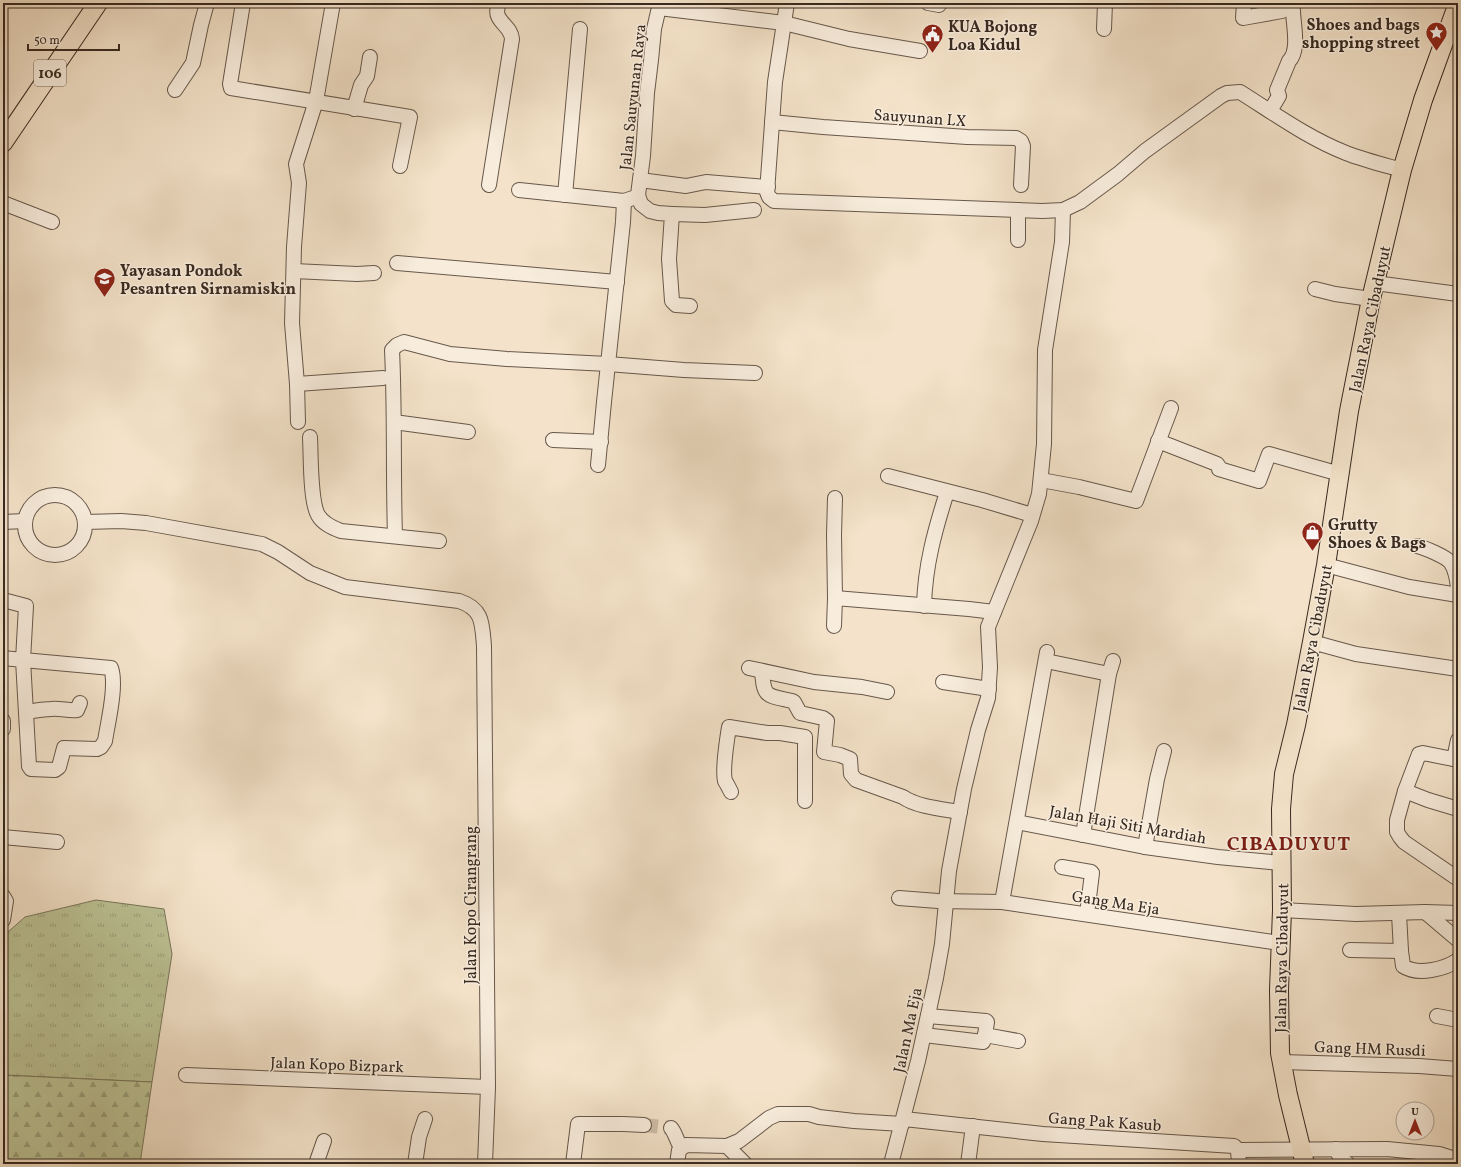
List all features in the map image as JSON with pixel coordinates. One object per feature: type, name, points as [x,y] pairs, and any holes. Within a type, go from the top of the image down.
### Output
[{"type":"main road","name":"106","points":[[3,143],[98,3]]},
{"type":"main road","name":"Jalan Raya Cibaduyut","points":[[1304,1157],[1281,1062],[1279,990],[1282,910],[1281,809],[1284,774],[1312,642],[1326,565],[1350,404],[1373,291],[1402,170],[1423,100],[1458,3]]},
{"type":"street","points":[[175,90],[193,64],[207,3]]},
{"type":"street","points":[[243,3],[230,84],[231,88],[410,117],[400,166]]},
{"type":"street","points":[[298,422],[297,384],[292,323],[294,247],[299,183],[296,164],[316,101],[333,3]]},
{"type":"street","points":[[489,185],[512,39],[510,31],[498,17],[498,3]]},
{"type":"street","points":[[787,3],[775,82],[767,192],[771,200],[782,202],[1018,210],[1063,210],[1080,202],[1221,96],[1233,92],[1240,92],[1312,137],[1347,154],[1402,170]]},
{"type":"street","points":[[1104,29],[1105,3]]},
{"type":"street","points":[[1244,3],[1243,18],[1282,11],[1283,6],[1293,10],[1295,47],[1292,58],[1289,61],[1277,90],[1279,96],[1270,111]]},
{"type":"street","points":[[659,6],[784,23],[849,40],[920,51]]},
{"type":"street","name":"Jalan Sauyunan Raya","points":[[638,195],[643,156],[654,29],[659,6]]},
{"type":"street","points":[[565,195],[580,29]]},
{"type":"street","points":[[354,108],[361,85],[367,76],[370,57]]},
{"type":"street","name":"Sauyunan LX","points":[[772,122],[967,137],[1016,138],[1021,141],[1023,146],[1021,185]]},
{"type":"street","points":[[640,180],[686,186],[706,182],[768,187]]},
{"type":"street","points":[[518,190],[624,201],[638,195],[641,204],[650,211],[658,213],[705,215],[754,210]]},
{"type":"street","points":[[598,465],[624,201]]},
{"type":"street","points":[[3,203],[52,222]]},
{"type":"street","points":[[1018,210],[1018,240]]},
{"type":"street","name":"Jalan Ma Eja","points":[[891,1164],[924,1036],[942,944],[952,853],[965,783],[989,689],[988,627],[1039,494],[1044,444],[1045,350],[1062,242],[1063,210]]},
{"type":"street","points":[[672,214],[669,259],[672,301],[676,305],[690,306]]},
{"type":"street","points":[[397,263],[617,282]]},
{"type":"street","points":[[294,271],[357,274],[374,273]]},
{"type":"street","points":[[1315,289],[1335,294],[1373,291],[1458,294]]},
{"type":"street","points":[[396,536],[395,399],[392,350],[397,345],[404,342],[450,354],[507,359],[755,374]]},
{"type":"street","points":[[297,384],[383,378]]},
{"type":"street","points":[[1041,480],[1079,487],[1136,501],[1171,408]]},
{"type":"street","points":[[394,422],[468,432]]},
{"type":"street","points":[[310,437],[315,507],[319,516],[332,528],[341,531],[439,541]]},
{"type":"street","points":[[553,440],[601,442]]},
{"type":"street","points":[[1158,441],[1217,464],[1219,469],[1259,481],[1268,454],[1340,474]]},
{"type":"street","points":[[888,476],[916,482],[1032,515]]},
{"type":"street","points":[[924,606],[929,556],[947,492]]},
{"type":"street","points":[[49,495],[62,495],[73,501],[82,510],[85,522],[81,540],[76,547],[68,552],[58,555],[47,554],[37,550],[30,542],[25,532],[25,521],[29,509],[38,500],[49,495]]},
{"type":"street","points":[[834,626],[835,498]]},
{"type":"street","points":[[3,522],[25,521]]},
{"type":"street","name":"Jalan Kopo Cirangrang","points":[[85,522],[121,521],[146,523],[262,544],[278,552],[310,573],[345,587],[464,603],[477,612],[482,625],[484,646],[488,1087],[485,1164]]},
{"type":"street","points":[[1417,546],[1432,551],[1450,562],[1458,587]]},
{"type":"street","points":[[1326,565],[1409,587],[1458,595]]},
{"type":"street","points":[[834,598],[994,612]]},
{"type":"street","points":[[3,600],[26,606],[23,660],[29,766],[31,769],[55,770],[59,768],[64,748],[97,749],[102,747],[105,741],[114,675],[111,668],[23,660],[3,658]]},
{"type":"street","points":[[1312,642],[1356,654],[1458,669]]},
{"type":"street","points":[[1002,902],[1047,657],[1111,667],[1083,835]]},
{"type":"street","points":[[887,692],[862,687],[814,682],[785,677],[755,669],[767,694],[794,702],[800,713],[826,719],[824,752],[840,755],[850,759],[851,774],[856,780],[926,806],[960,812]]},
{"type":"street","points":[[943,682],[989,689]]},
{"type":"street","points":[[26,712],[51,708],[77,710],[80,703]]},
{"type":"street","points":[[3,721],[3,729]]},
{"type":"street","points":[[731,792],[725,780],[726,748],[729,727],[767,733],[780,732],[788,735],[826,738]]},
{"type":"street","points":[[805,801],[806,737]]},
{"type":"street","points":[[1458,740],[1456,760],[1423,753],[1419,754],[1397,820],[1397,832],[1404,842],[1458,879]]},
{"type":"street","points":[[1145,847],[1157,779],[1164,751]]},
{"type":"street","points":[[1406,791],[1428,800],[1458,809]]},
{"type":"street","name":"Jalan Haji Siti Mardiah","points":[[1017,822],[1145,847],[1218,857],[1281,862]]},
{"type":"street","points":[[3,837],[57,842]]},
{"type":"street","points":[[1062,867],[1092,873],[1087,914]]},
{"type":"street","points":[[3,896],[6,901],[3,920]]},
{"type":"street","name":"Gang Ma Eja","points":[[899,898],[1002,902],[1280,943]]},
{"type":"street","points":[[1282,910],[1356,914],[1399,914],[1425,912],[1458,913]]},
{"type":"street","points":[[1425,912],[1458,940]]},
{"type":"street","points":[[1399,914],[1403,966],[1412,970],[1427,970],[1444,968],[1458,960]]},
{"type":"street","points":[[1350,950],[1401,951]]},
{"type":"street","points":[[924,1036],[983,1042],[985,1035],[986,1021],[928,1016]]},
{"type":"street","points":[[1436,1016],[1458,1020]]},
{"type":"street","points":[[985,1035],[1018,1041]]},
{"type":"street","name":"Gang HM Rusdi","points":[[1281,1062],[1419,1066],[1458,1069]]},
{"type":"street","name":"Jalan Kopo Bizpark","points":[[186,1075],[488,1087]]},
{"type":"street","points":[[671,1128],[674,1131],[676,1140],[683,1146],[727,1146],[739,1141],[769,1118],[778,1114],[809,1114],[819,1117],[854,1121],[903,1122]]},
{"type":"street","points":[[415,1164],[419,1137],[425,1119]]},
{"type":"street","name":"Gang Pak Kasub","points":[[903,1122],[973,1126],[1043,1134],[1234,1146],[1238,1150],[1304,1157],[1336,1149],[1387,1149],[1439,1154],[1458,1160]]},
{"type":"street","points":[[573,1164],[578,1124],[623,1124],[644,1126]]},
{"type":"street","points":[[968,1164],[973,1126]]},
{"type":"street","points":[[316,1164],[324,1141]]},
{"type":"street","points":[[677,1164],[678,1155],[683,1146]]},
{"type":"street","points":[[727,1146],[745,1164]]},
{"type":"street","points":[[1336,1149],[1341,1159],[1348,1164]]},
{"type":"street","points":[[1238,1150],[1239,1164]]},
{"type":"green space","points":[[96,900],[164,909],[172,954],[152,1082],[3,1075],[3,965],[8,932],[25,917]]},
{"type":"green space","points":[[3,1075],[152,1082],[140,1164],[3,1164]]},
{"type":"tunnel","points":[[644,1125],[671,1128]]},
{"type":"place","name":"Shoes and bags shopping street","points":[[1436,52]]},
{"type":"place","name":"KUA Bojong Loa Kidul","points":[[932,54]]},
{"type":"place","name":"Yayasan Pondok Pesantren Sirnamiskin","points":[[105,298]]},
{"type":"place","name":"Grutty Shoes & Bags","points":[[1313,552]]},
{"type":"district","name":"CIBADUYUT","points":[[1289,843]]}]
